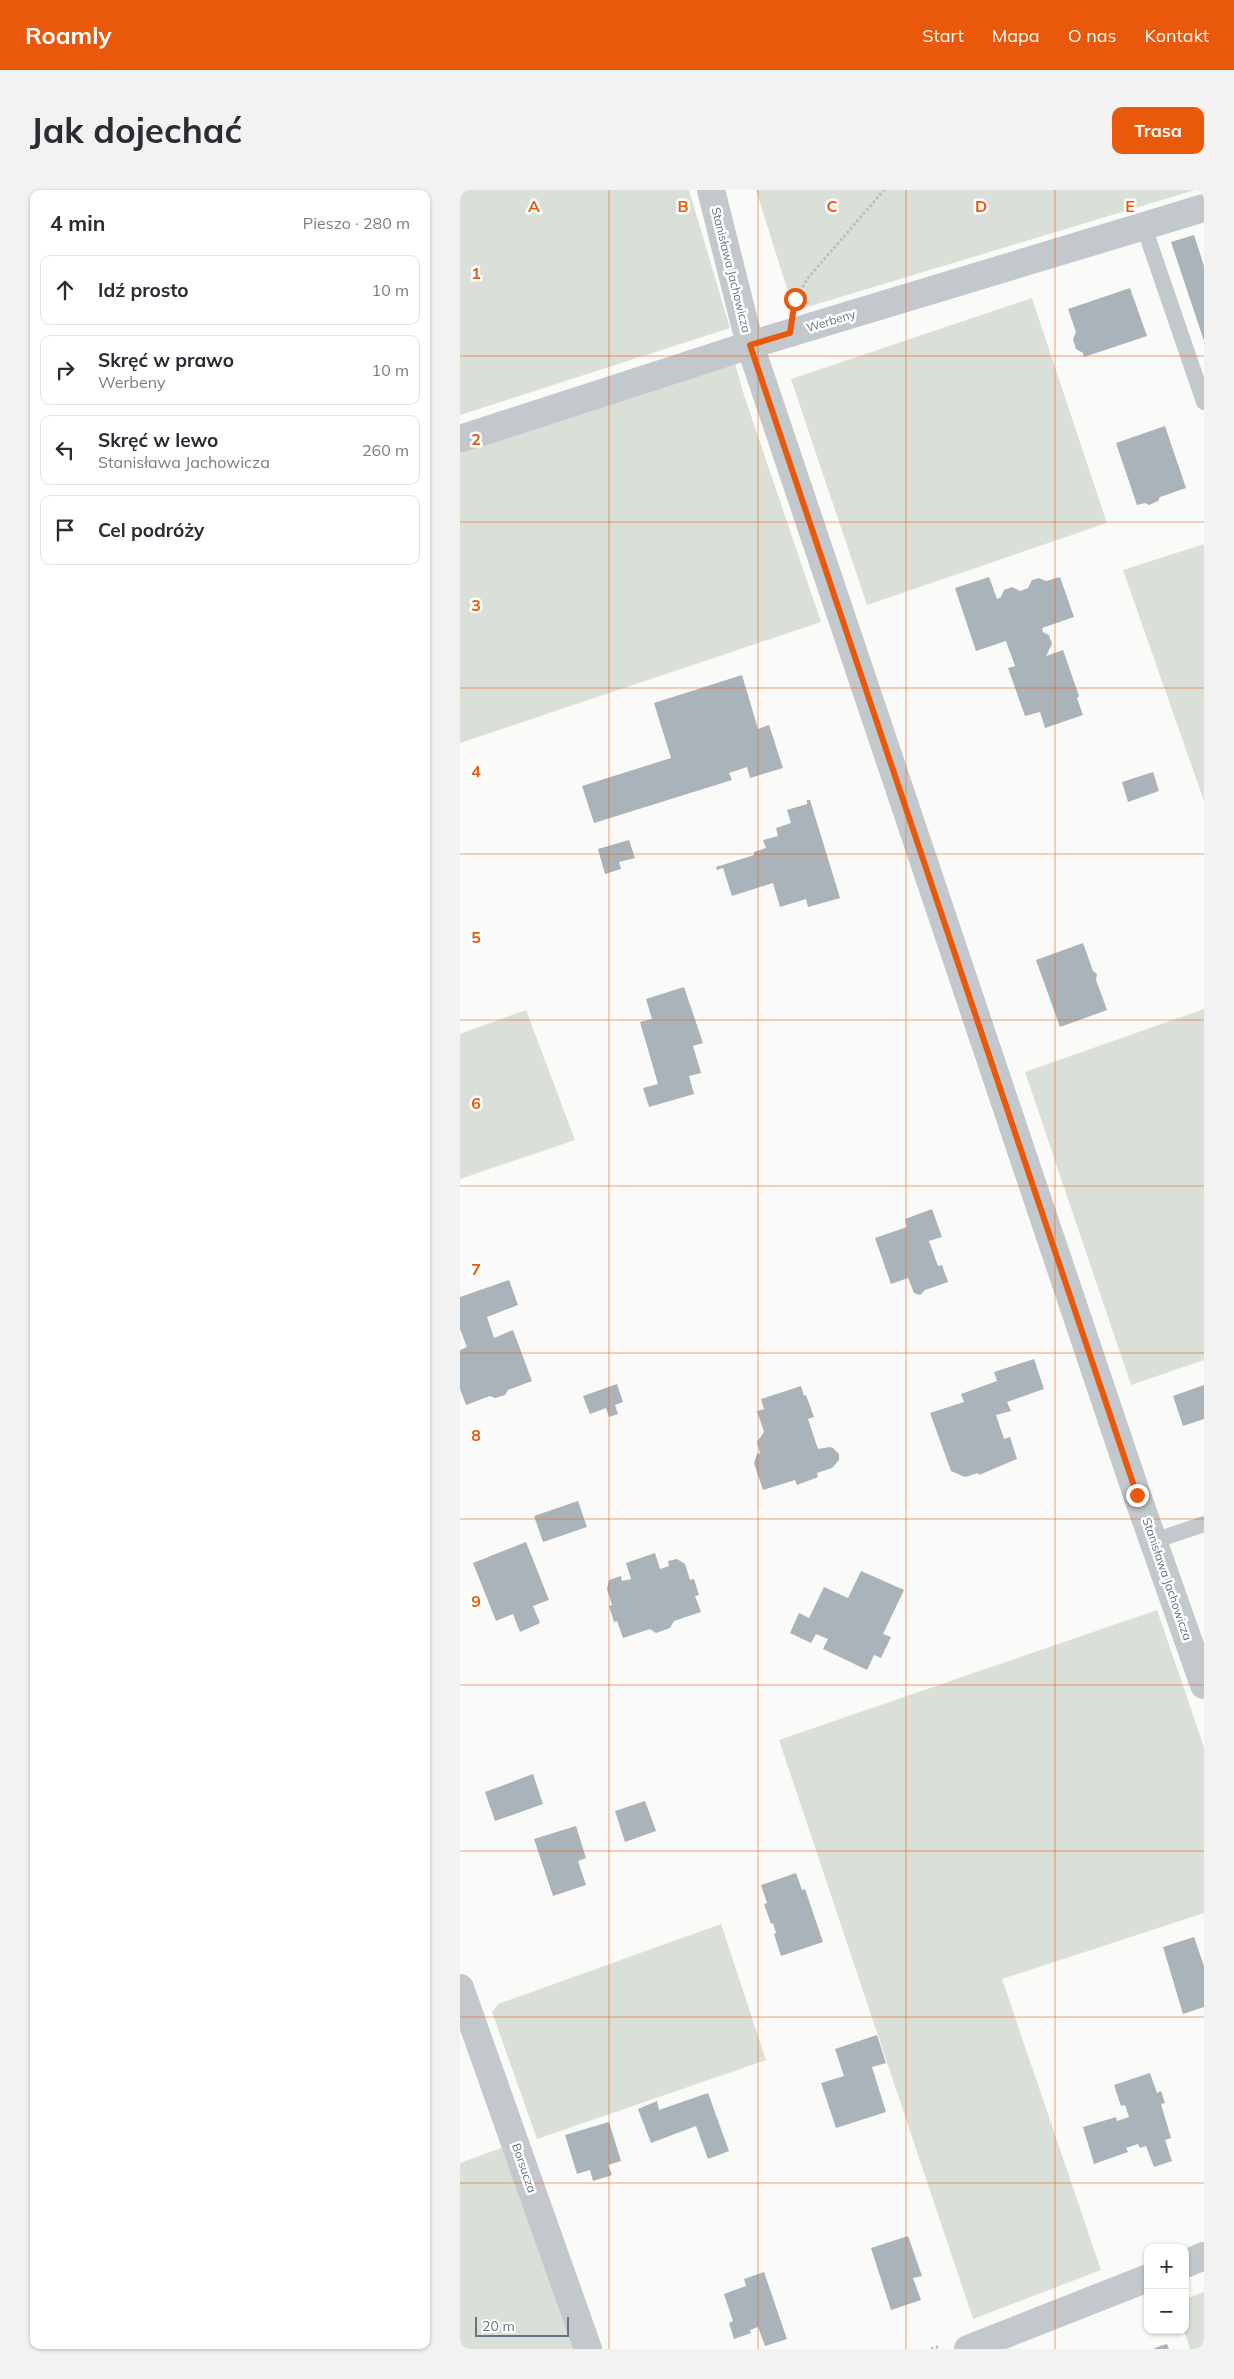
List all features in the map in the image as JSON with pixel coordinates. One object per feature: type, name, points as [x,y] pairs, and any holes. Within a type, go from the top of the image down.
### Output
[{"type":"street","name":"Stanisława Jachowicza","points":[[711,190],[750,345],[1204,1685]]},
{"type":"street","name":"Werbeny","points":[[460,439],[750,345],[1204,208]]},
{"type":"street","name":"Borsucza","points":[[460,1988],[588,2349]]},
{"type":"street","points":[[1189,2262],[1204,2256]]},
{"type":"street","points":[[968,2349],[1144,2280]]},
{"type":"lane","points":[[1144,227],[1204,402]]},
{"type":"lane","points":[[1154,1541],[1204,1524]]},
{"type":"path","points":[[790,333],[795,299],[808,278],[884,190]]},
{"type":"shaded area","points":[[460,190],[689,190],[730,328],[460,415]]},
{"type":"shaded area","points":[[756,190],[1195,190],[794,311]]},
{"type":"shaded area","points":[[1032,298],[1107,523],[867,605],[791,379]]},
{"type":"shaded area","points":[[734,360],[744,395],[821,622],[460,743],[460,454]]},
{"type":"shaded area","points":[[1204,544],[1204,801],[1123,570]]},
{"type":"shaded area","points":[[1204,1009],[1204,1360],[1131,1385],[1025,1072]]},
{"type":"shaded area","points":[[526,1010],[575,1140],[460,1179],[460,1034]]},
{"type":"shaded area","points":[[1157,1610],[1204,1747],[1204,1913],[1002,1979],[1101,2270],[973,2319],[779,1740]]},
{"type":"shaded area","points":[[721,1924],[766,2060],[537,2139],[492,2012],[498,2004]]},
{"type":"shaded area","points":[[504,2147],[574,2349],[460,2349],[460,2163]]},
{"type":"shaded area","points":[[1204,2292],[1204,2349],[1190,2349],[1185,2334],[1189,2334],[1189,2298]]},
{"type":"building","points":[[1194,235],[1204,266],[1204,341],[1171,242]]},
{"type":"building","points":[[1130,288],[1147,336],[1084,357],[1083,353],[1076,349],[1073,339],[1076,332],[1068,309]]},
{"type":"building","points":[[1165,426],[1186,488],[1160,497],[1158,501],[1149,505],[1145,503],[1137,505],[1116,443]]},
{"type":"building","points":[[989,577],[997,599],[1001,597],[1004,590],[1012,587],[1020,591],[1028,588],[1032,580],[1039,578],[1046,581],[1060,577],[1074,617],[1042,628],[1043,632],[1049,635],[1052,644],[1046,656],[1063,650],[1079,696],[1077,698],[1083,715],[1045,728],[1040,712],[1025,716],[1008,668],[1015,666],[1006,641],[976,651],[955,588]]},
{"type":"building","points":[[742,675],[758,729],[769,725],[783,768],[750,778],[747,767],[729,773],[732,780],[594,823],[582,786],[671,758],[654,703]]},
{"type":"building","points":[[1153,772],[1159,791],[1128,802],[1122,782]]},
{"type":"building","points":[[807,800],[810,800],[840,898],[808,907],[806,899],[780,907],[773,883],[732,896],[723,868],[717,870],[716,867],[754,855],[754,852],[766,848],[763,840],[778,836],[776,828],[791,823],[787,810],[807,804]]},
{"type":"building","points":[[629,840],[635,858],[619,862],[621,869],[605,874],[598,849]]},
{"type":"building","points":[[1083,943],[1093,971],[1097,974],[1096,980],[1107,1010],[1060,1027],[1036,960]]},
{"type":"building","points":[[684,987],[703,1043],[693,1046],[701,1073],[689,1076],[694,1094],[649,1107],[643,1088],[658,1084],[640,1022],[652,1019],[646,999]]},
{"type":"building","points":[[932,1209],[942,1237],[929,1241],[938,1266],[942,1265],[948,1282],[925,1290],[920,1295],[914,1293],[908,1278],[891,1284],[875,1238],[907,1227],[905,1219]]},
{"type":"building","points":[[509,1280],[518,1305],[487,1317],[494,1338],[513,1330],[532,1381],[508,1390],[505,1395],[495,1398],[490,1396],[466,1405],[460,1389],[460,1350],[467,1347],[460,1329],[460,1297]]},
{"type":"building","points":[[1034,1359],[1044,1389],[1007,1402],[1011,1411],[996,1415],[1004,1439],[1010,1437],[1017,1459],[979,1475],[978,1473],[965,1477],[951,1471],[930,1413],[964,1402],[961,1394],[997,1381],[994,1372]]},
{"type":"building","points":[[617,1384],[623,1402],[615,1405],[618,1414],[609,1417],[606,1408],[590,1414],[583,1396]]},
{"type":"building","points":[[1204,1385],[1204,1419],[1183,1426],[1173,1396]]},
{"type":"building","points":[[801,1386],[814,1417],[808,1419],[818,1449],[833,1448],[839,1454],[839,1460],[832,1468],[817,1473],[818,1477],[797,1485],[795,1480],[763,1490],[754,1463],[757,1454],[760,1453],[757,1442],[764,1432],[757,1411],[764,1409],[761,1399]]},
{"type":"building","points":[[578,1501],[587,1527],[543,1542],[534,1516]]},
{"type":"building","points":[[526,1542],[549,1600],[533,1606],[540,1623],[520,1632],[513,1614],[496,1621],[473,1563]]},
{"type":"building","points":[[655,1553],[660,1569],[669,1566],[668,1561],[677,1559],[685,1564],[690,1580],[694,1579],[699,1595],[695,1596],[701,1612],[674,1621],[670,1628],[656,1633],[650,1629],[623,1638],[617,1621],[614,1622],[609,1606],[612,1605],[607,1589],[609,1580],[621,1576],[622,1581],[631,1579],[626,1563]]},
{"type":"building","points":[[861,1571],[904,1590],[883,1634],[891,1637],[881,1658],[874,1655],[867,1670],[823,1649],[828,1639],[816,1634],[811,1643],[790,1633],[799,1613],[809,1618],[824,1587],[848,1598]]},
{"type":"building","points":[[533,1774],[543,1804],[495,1821],[485,1792]]},
{"type":"building","points":[[645,1801],[656,1831],[625,1842],[615,1811]]},
{"type":"building","points":[[576,1826],[586,1858],[578,1861],[586,1885],[553,1896],[534,1839]]},
{"type":"building","points":[[796,1873],[802,1890],[805,1889],[823,1942],[781,1956],[774,1934],[776,1933],[773,1923],[771,1924],[764,1904],[767,1903],[761,1885]]},
{"type":"building","points":[[1194,1937],[1204,1966],[1204,2007],[1183,2014],[1163,1947]]},
{"type":"building","points":[[877,2035],[886,2063],[872,2067],[886,2112],[836,2128],[821,2083],[844,2076],[835,2049]]},
{"type":"building","points":[[1150,2073],[1157,2093],[1161,2091],[1165,2103],[1161,2104],[1171,2138],[1165,2140],[1172,2161],[1154,2167],[1146,2146],[1140,2148],[1138,2144],[1126,2148],[1128,2152],[1094,2164],[1083,2127],[1116,2117],[1117,2121],[1129,2117],[1125,2105],[1121,2106],[1114,2085]]},
{"type":"building","points":[[708,2093],[729,2151],[708,2159],[696,2126],[651,2143],[638,2109],[657,2101],[659,2110]]},
{"type":"building","points":[[609,2122],[621,2161],[608,2165],[612,2175],[593,2181],[590,2170],[577,2174],[565,2135]]},
{"type":"building","points":[[908,2236],[922,2276],[913,2278],[921,2300],[891,2310],[871,2248]]},
{"type":"building","points":[[764,2272],[787,2339],[765,2346],[758,2327],[750,2330],[751,2333],[734,2339],[729,2323],[733,2321],[724,2294],[746,2286],[744,2279]]},
{"type":"building","points":[[1167,2344],[1169,2349],[1153,2349],[1160,2346]]},
{"type":"route","points":[[795,299],[790,333],[750,345],[1137,1495]]}]
